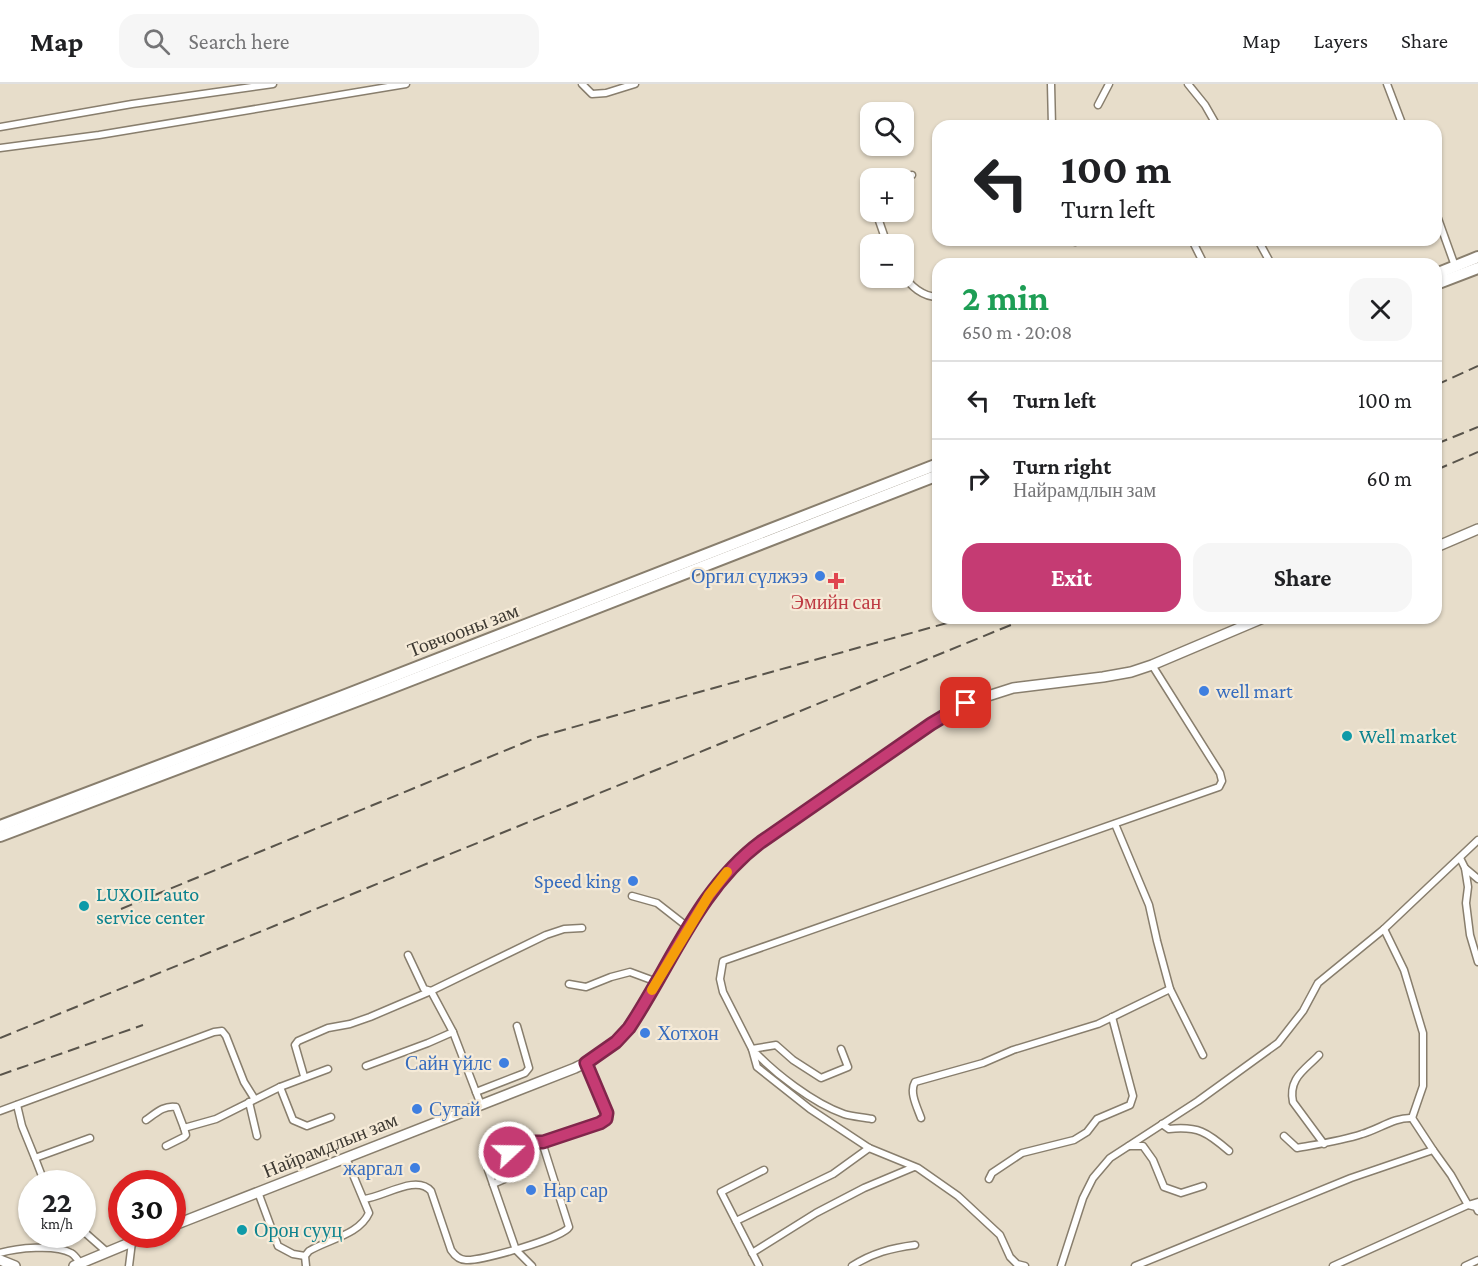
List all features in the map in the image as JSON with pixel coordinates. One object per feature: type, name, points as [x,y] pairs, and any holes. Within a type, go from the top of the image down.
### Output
[{"type":"highway","points":[[1442,271],[1478,257]]},
{"type":"highway","points":[[1442,282],[1478,268]]},
{"type":"highway","name":"Товчооны зам","points":[[0,826],[333,700],[932,466]]},
{"type":"highway","name":"Товчооны зам","points":[[0,836],[383,691],[932,477]]},
{"type":"main road","points":[[1442,545],[1478,530]]},
{"type":"main road","name":"Найрамдлын зам","points":[[186,1220],[586,1063],[623,1035],[721,880],[752,848],[959,707],[981,697],[1013,688],[1131,672],[1249,624]]},
{"type":"main road","points":[[77,1264],[117,1248]]},
{"type":"main road","points":[[0,1260],[15,1266]]},
{"type":"street","points":[[0,128],[132,104],[273,84]]},
{"type":"street","points":[[0,148],[110,133],[406,84]]},
{"type":"street","points":[[582,84],[592,94],[606,93],[634,84]]},
{"type":"street","points":[[1051,84],[1052,120]]},
{"type":"street","points":[[1098,105],[1109,84]]},
{"type":"street","points":[[1188,84],[1214,120]]},
{"type":"street","points":[[1388,84],[1401,120]]},
{"type":"street","points":[[1442,230],[1455,266]]},
{"type":"street","points":[[914,286],[918,291],[932,297]]},
{"type":"street","points":[[872,1119],[847,1115],[821,1104],[764,1062],[752,1049],[723,992],[720,979],[723,961],[1216,789],[1222,781],[1220,773],[1152,665]]},
{"type":"street","points":[[1115,824],[1149,905],[1156,941],[1170,989],[1203,1055]]},
{"type":"street","points":[[1061,1266],[1083,1198],[1093,1178],[1110,1158],[1278,1043],[1303,1011],[1318,983],[1384,929],[1478,840]]},
{"type":"street","points":[[1461,858],[1468,887],[1466,903],[1470,935],[1478,962]]},
{"type":"street","points":[[1465,868],[1478,879]]},
{"type":"street","points":[[632,896],[657,903],[689,928]]},
{"type":"street","points":[[304,1076],[295,1050],[295,1044],[298,1041],[328,1028],[370,1017],[431,991],[546,935],[564,929],[582,928]]},
{"type":"street","points":[[1384,929],[1404,970],[1423,1033],[1423,1086],[1412,1118]]},
{"type":"street","points":[[408,955],[424,989],[431,991],[453,1032],[481,1105]]},
{"type":"street","points":[[568,984],[585,987],[630,972],[657,982]]},
{"type":"street","points":[[921,1118],[912,1088],[915,1082],[983,1063],[1013,1050],[1098,1024],[1170,989]]},
{"type":"street","points":[[989,1179],[992,1173],[1022,1153],[1074,1140],[1088,1132],[1097,1119],[1130,1105],[1133,1096],[1112,1017]]},
{"type":"street","points":[[476,1092],[506,1082],[525,1073],[529,1068],[517,1026]]},
{"type":"street","points":[[0,1111],[222,1031],[252,1100],[257,1136]]},
{"type":"street","points":[[366,1066],[453,1032]]},
{"type":"street","points":[[752,1049],[776,1045],[793,1060],[821,1078],[848,1066],[841,1049]]},
{"type":"street","points":[[752,1049],[754,1061],[763,1072],[810,1109],[869,1148],[918,1168],[958,1196],[1000,1235],[1010,1257],[1017,1265],[1026,1266]]},
{"type":"street","points":[[1319,1055],[1297,1076],[1291,1093],[1293,1102],[1324,1144]]},
{"type":"street","points":[[493,1185],[514,1175],[510,1149],[531,1142],[543,1142],[606,1119],[607,1113],[586,1063]]},
{"type":"street","points":[[184,1128],[216,1119],[304,1076],[328,1069]]},
{"type":"street","points":[[280,1087],[293,1120],[307,1126],[331,1117]]},
{"type":"street","points":[[17,1105],[22,1126],[39,1170]]},
{"type":"street","points":[[146,1120],[162,1109],[176,1107],[186,1135],[166,1146]]},
{"type":"street","points":[[1284,1136],[1297,1148],[1364,1134],[1404,1118],[1412,1118]]},
{"type":"street","points":[[1412,1118],[1451,1175],[1468,1206]]},
{"type":"street","points":[[1162,1124],[1169,1130],[1184,1128],[1201,1130],[1229,1151]]},
{"type":"street","points":[[34,1158],[90,1137]]},
{"type":"street","points":[[364,1199],[414,1184],[424,1184],[431,1191],[451,1250],[460,1263],[516,1250],[563,1234],[569,1227],[543,1142]]},
{"type":"street","points":[[1129,1146],[1143,1146],[1153,1160],[1164,1187],[1181,1193],[1203,1186]]},
{"type":"street","points":[[736,1221],[833,1174],[869,1148]]},
{"type":"street","points":[[1135,1266],[1351,1178],[1433,1150]]},
{"type":"street","points":[[306,1266],[305,1256],[309,1251],[359,1227],[369,1213],[346,1158]]},
{"type":"street","points":[[486,1164],[516,1250],[532,1266]]},
{"type":"street","points":[[752,1253],[816,1213],[864,1188],[914,1167]]},
{"type":"street","points":[[759,1266],[721,1192],[764,1170]]},
{"type":"street","points":[[258,1192],[278,1246],[293,1254],[305,1256]]},
{"type":"street","points":[[1333,1266],[1478,1202]]},
{"type":"street","points":[[1468,1206],[1476,1207],[1478,1211]]},
{"type":"street","points":[[96,1242],[107,1252]]},
{"type":"street","points":[[852,1266],[868,1256],[894,1248],[915,1245]]},
{"type":"street","points":[[129,1266],[131,1248]]},
{"type":"street","points":[[0,1253],[26,1249],[62,1249],[75,1256],[77,1264]]},
{"type":"street","points":[[1465,1266],[1478,1260]]},
{"type":"railway","points":[[1442,382],[1478,366]]},
{"type":"railway","points":[[1442,442],[1478,427]]},
{"type":"railway","points":[[1442,467],[1478,452]]},
{"type":"railway","points":[[121,909],[538,737],[943,624]]},
{"type":"railway","points":[[0,1038],[1013,624]]},
{"type":"railway","points":[[0,1075],[143,1025]]},
{"type":"slow traffic","points":[[652,990],[709,895],[727,872]]},
{"type":"place","name":"Оргил сүлжээ","points":[[820,576]]},
{"type":"place","name":"Эмийн сан","points":[[836,581]]},
{"type":"place","name":"well mart","points":[[1204,691]]},
{"type":"place","name":"Well market","points":[[1347,736]]},
{"type":"place","name":"Speed king","points":[[633,881]]},
{"type":"place","name":"LUXOIL auto service center","points":[[84,906]]},
{"type":"place","name":"Хотхон","points":[[645,1033]]},
{"type":"place","name":"Сайн үйлс","points":[[504,1063]]},
{"type":"place","name":"Сутай","points":[[417,1109]]},
{"type":"place","name":"жаргал","points":[[415,1168]]},
{"type":"place","name":"Нар сар","points":[[531,1190]]},
{"type":"place","name":"Орон сууц","points":[[242,1230]]},
{"type":"route","points":[[509,1152],[512,1148],[531,1142],[543,1142],[606,1119],[607,1113],[586,1063],[616,1042],[629,1028],[709,895],[738,861],[752,848],[931,724],[966,703]]}]
